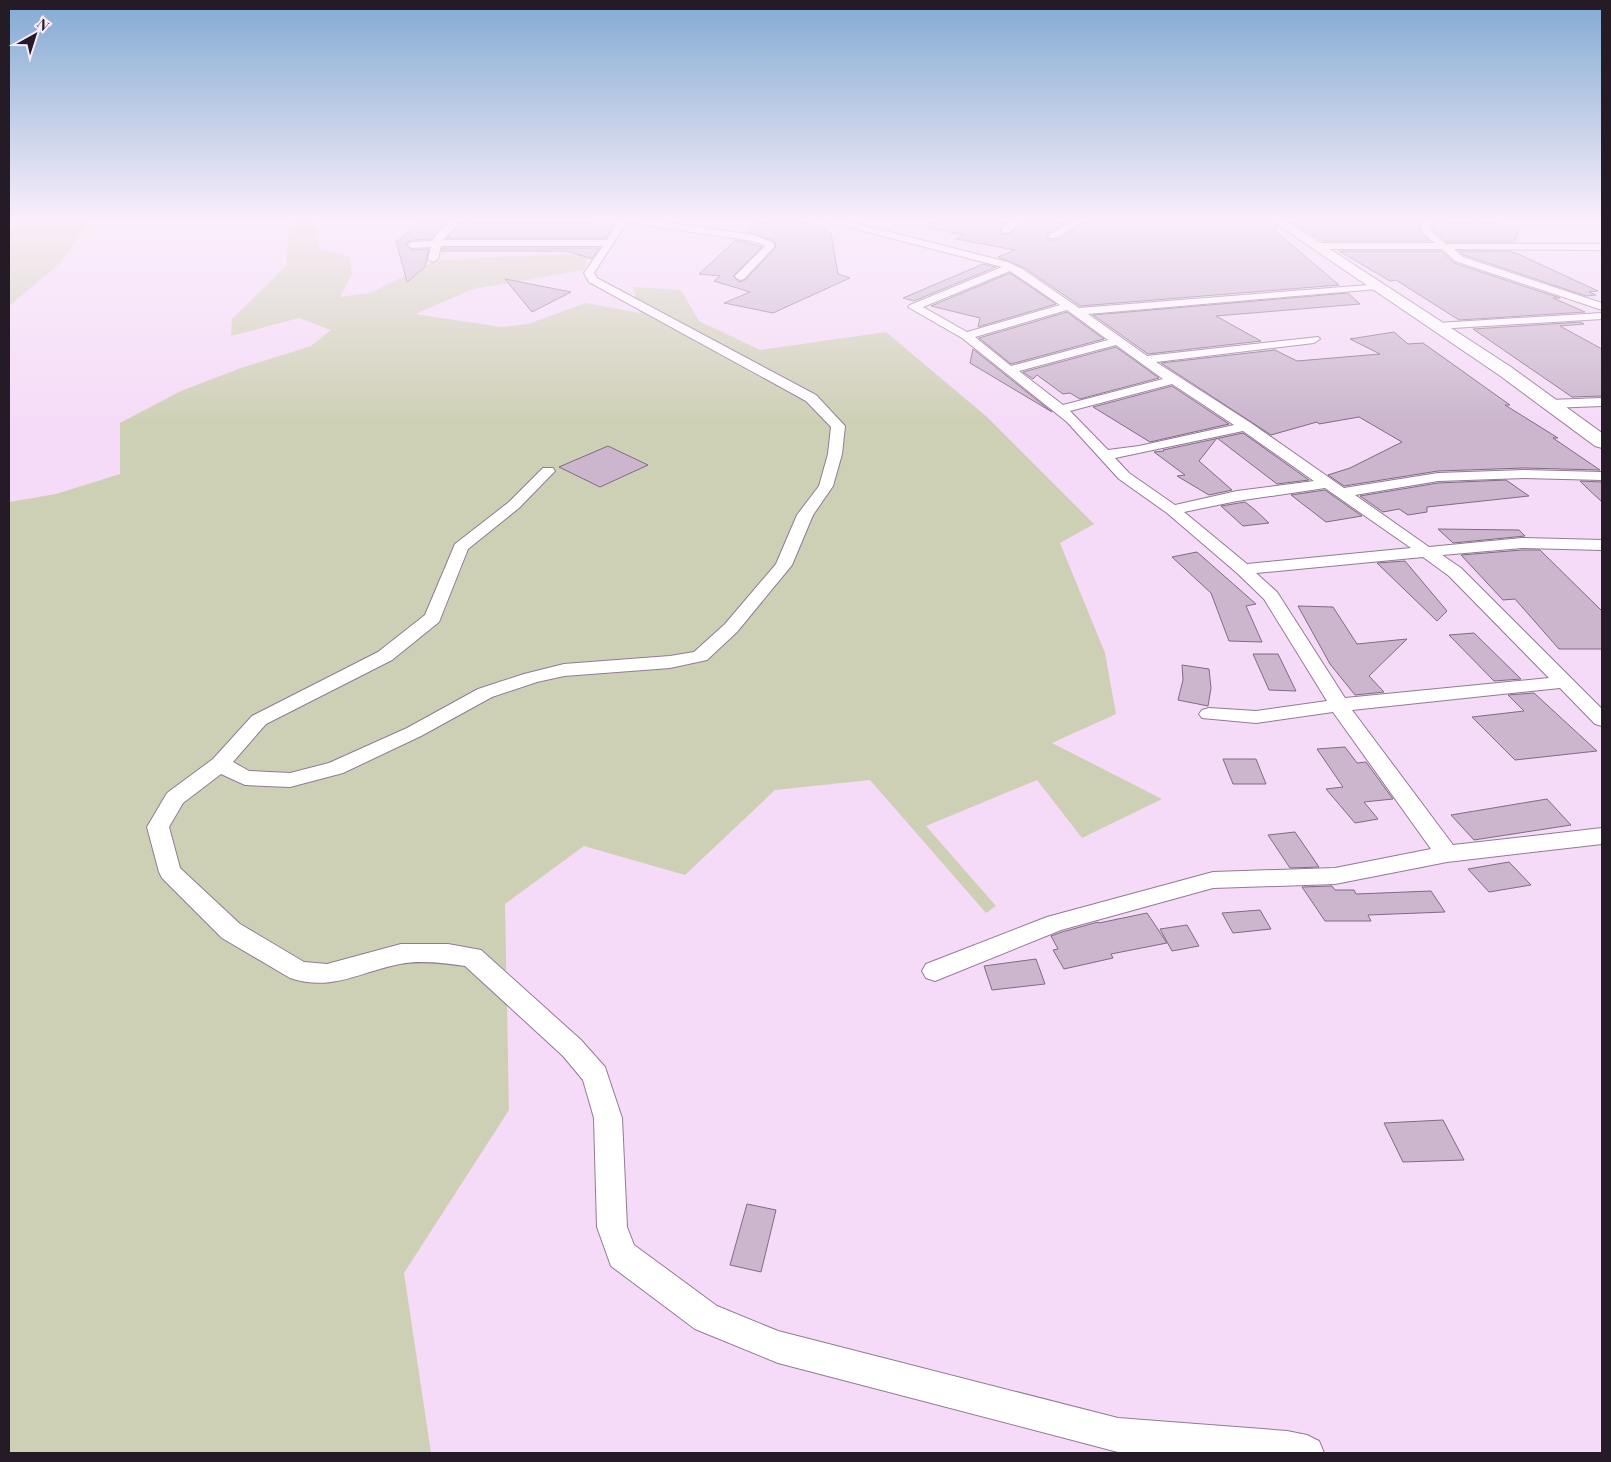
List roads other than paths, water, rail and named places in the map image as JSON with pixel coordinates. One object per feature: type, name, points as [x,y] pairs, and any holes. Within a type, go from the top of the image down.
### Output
[{"type":"highway","points":[[1376,286],[1505,370],[1602,442]]},
{"type":"street","points":[[220,764],[245,778],[290,780],[336,768],[414,732],[485,693],[531,678],[564,670],[670,662],[700,656],[731,628],[784,565],[805,515],[826,486],[835,454],[838,426],[811,398],[605,286]]},
{"type":"street","points":[[964,286],[914,307],[966,336],[1072,419],[1124,476],[1172,510],[1243,569],[1271,596],[1339,705],[1447,854]]},
{"type":"street","points":[[1039,286],[1173,380],[1246,426],[1455,572],[1602,720]]},
{"type":"street","points":[[966,336],[1073,309],[1373,286]]},
{"type":"street","points":[[1540,286],[1602,307]]},
{"type":"street","points":[[1437,326],[1602,316]]},
{"type":"street","points":[[1579,318],[1594,326]]},
{"type":"street","points":[[1144,360],[1314,339]]},
{"type":"street","points":[[1009,370],[1117,340]]},
{"type":"street","points":[[1060,410],[1173,380]]},
{"type":"street","points":[[1550,404],[1602,402]]},
{"type":"street","points":[[1105,455],[1139,450],[1246,426]]},
{"type":"street","points":[[548,470],[514,505],[461,547],[433,618],[385,656],[259,720],[220,764],[175,798],[158,827],[170,872],[231,931],[299,971],[327,974],[401,954],[448,954],[472,957],[572,1048],[595,1075],[608,1118],[612,1227],[622,1255],[706,1318],[778,1347],[1118,1435],[1287,1449],[1307,1453]]},
{"type":"street","points":[[1341,492],[1438,477],[1524,474],[1602,476]]},
{"type":"street","points":[[1172,510],[1237,496],[1328,483]]},
{"type":"street","points":[[1243,569],[1424,550],[1522,543],[1602,545]]},
{"type":"street","points":[[1209,714],[1256,717],[1339,705],[1564,682]]},
{"type":"street","points":[[935,971],[1055,923],[1213,880],[1335,876],[1447,854],[1602,836]]}]
